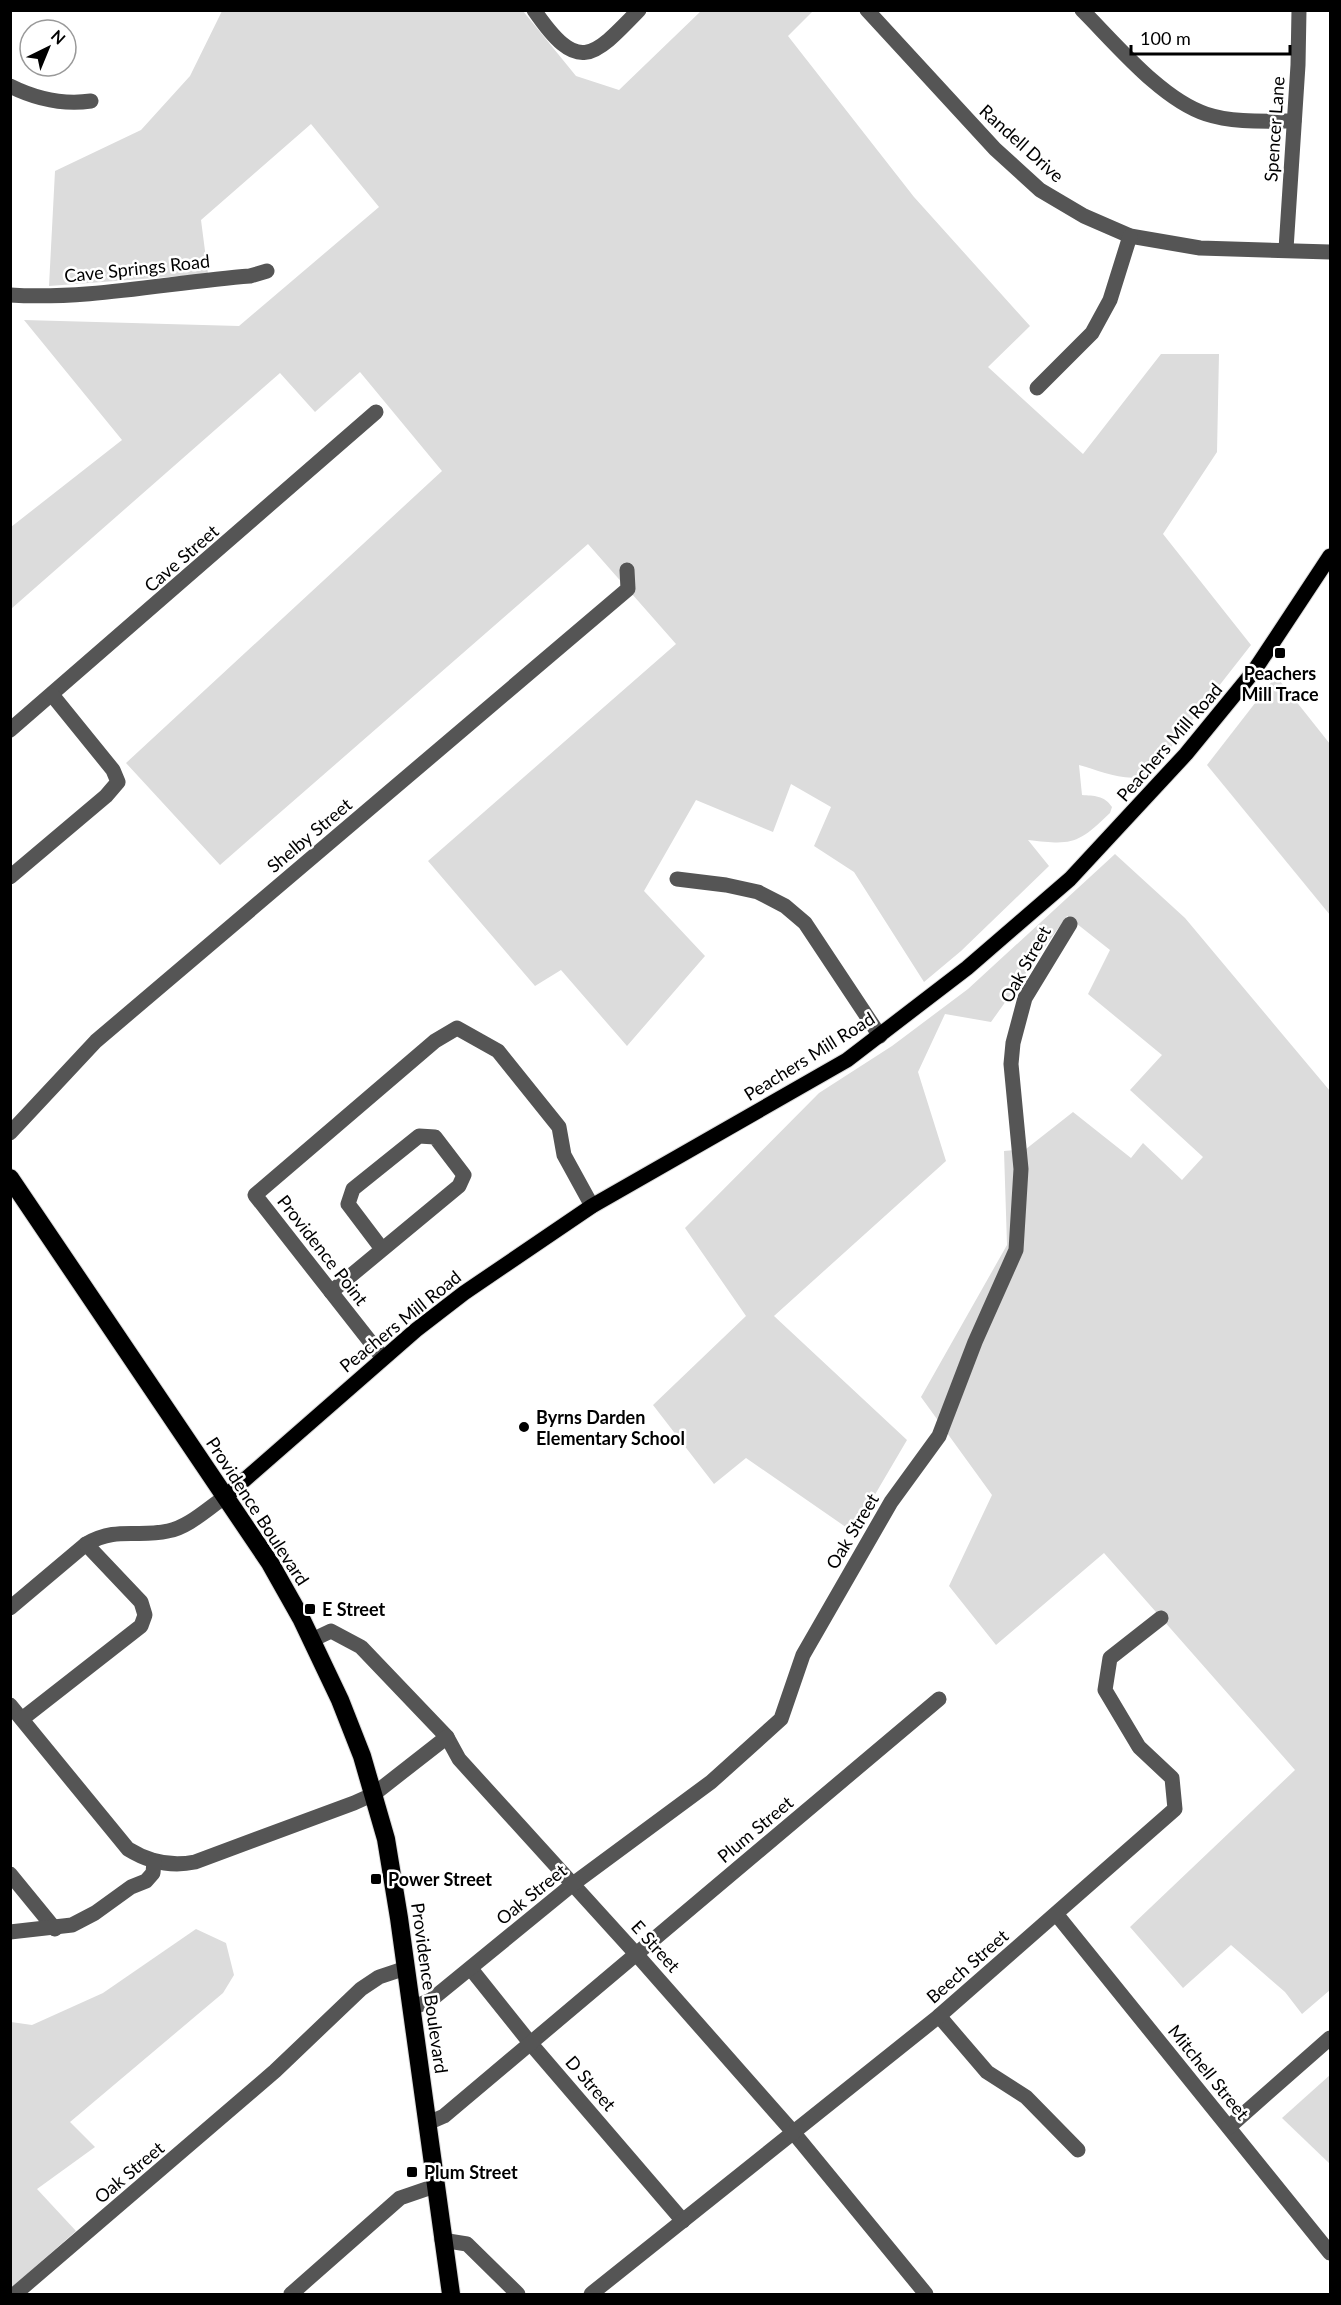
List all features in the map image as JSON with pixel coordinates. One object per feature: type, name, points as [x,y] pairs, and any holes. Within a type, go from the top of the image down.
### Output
[{"type":"highway","name":"Providence Boulevard","points":[[10,1178],[270,1563],[312,1640],[340,1700],[374,1794],[389,1856],[451,2295]]},
{"type":"main road","name":"Peachers Mill Road","points":[[225,1497],[383,1358],[464,1293],[592,1206],[812,1082],[879,1036],[967,968],[1070,879],[1109,840],[1226,707],[1275,641],[1330,556]]},
{"type":"street","points":[[534,10],[566,49],[582,54],[593,52],[609,42],[639,10]]},
{"type":"street","name":"Randell Drive","points":[[867,10],[994,149],[1040,190],[1084,216],[1130,236],[1200,248],[1330,252]]},
{"type":"street","points":[[1082,10],[1167,91],[1193,108],[1218,117],[1294,122]]},
{"type":"street","name":"Spencer Lane","points":[[1286,249],[1299,10]]},
{"type":"street","points":[[10,86],[50,100],[74,103],[91,101]]},
{"type":"street","points":[[1037,388],[1092,333],[1110,300],[1130,236]]},
{"type":"street","name":"Cave Springs Road","points":[[10,295],[54,297],[250,276],[267,271]]},
{"type":"street","name":"Cave Street","points":[[10,730],[53,696],[376,412]]},
{"type":"street","name":"Shelby Street","points":[[10,1133],[96,1041],[628,589],[627,570]]},
{"type":"street","points":[[10,877],[112,790],[118,782],[117,776],[53,696]]},
{"type":"street","points":[[677,879],[747,890],[785,906],[805,923],[879,1036]]},
{"type":"street","name":"Oak Street","points":[[412,2008],[430,2000],[573,1884],[711,1782],[781,1719],[809,1645],[891,1502],[939,1436],[975,1342],[1016,1250],[1022,1170],[1011,1064],[1012,1043],[1025,998],[1070,924]]},
{"type":"street","name":"Providence Point","points":[[383,1358],[255,1195],[399,1070],[456,1028],[498,1051],[559,1127],[564,1155],[592,1206]]},
{"type":"street","points":[[331,1292],[382,1250],[459,1186],[464,1175],[435,1137],[419,1136],[353,1189],[349,1196],[348,1204],[382,1250]]},
{"type":"street","points":[[10,1608],[86,1544],[110,1533],[172,1530],[225,1497]]},
{"type":"street","points":[[22,1719],[141,1626],[145,1616],[141,1602],[86,1544]]},
{"type":"street","name":"Beech Street","points":[[591,2295],[939,2016],[1057,1915],[1175,1809],[1172,1778],[1139,1747],[1105,1690],[1110,1658],[1161,1618]]},
{"type":"street","name":"E Street","points":[[312,1640],[331,1631],[361,1647],[447,1737],[459,1759],[638,1955],[794,2132],[926,2295]]},
{"type":"street","name":"Plum Street","points":[[428,2123],[444,2116],[531,2044],[939,1699]]},
{"type":"street","points":[[10,1705],[128,1849],[154,1861],[176,1864],[195,1862],[322,1816],[374,1794],[447,1737]]},
{"type":"street","points":[[10,1932],[55,1929],[72,1925],[95,1913],[131,1887],[147,1881],[153,1873],[154,1861]]},
{"type":"street","points":[[10,1874],[55,1929]]},
{"type":"street","name":"Mitchell Street","points":[[1057,1915],[1330,2253]]},
{"type":"street","name":"Oak Street","points":[[15,2295],[275,2071],[361,1989],[379,1977],[406,1968]]},
{"type":"street","name":"D Street","points":[[471,1969],[531,2044],[683,2221]]},
{"type":"street","points":[[939,2016],[987,2072],[1026,2097],[1078,2150]]},
{"type":"street","points":[[1229,2127],[1330,2038]]},
{"type":"street","points":[[291,2295],[400,2198],[435,2186]]},
{"type":"street","points":[[442,2240],[467,2244],[518,2295]]},
{"type":"shaded area","points":[[814,10],[788,36],[914,197],[1030,326],[988,367],[1083,454],[1161,354],[1219,354],[1217,452],[1163,534],[1251,645],[1150,774],[1142,777],[1124,777],[1079,765],[1082,795],[1106,800],[1112,807],[1110,813],[1081,837],[1073,840],[1055,842],[1028,840],[1049,866],[961,951],[924,982],[854,872],[814,846],[831,807],[791,784],[773,832],[696,800],[644,891],[705,956],[627,1046],[561,970],[535,986],[428,861],[676,644],[588,544],[220,865],[126,763],[442,471],[360,372],[315,412],[280,373],[11,609],[11,527],[122,440],[24,320],[239,326],[379,207],[311,124],[201,220],[208,274],[49,286],[55,171],[141,130],[190,76],[222,11],[523,11],[576,76],[619,90],[701,11]]},
{"type":"shaded area","points":[[1276,676],[1330,744],[1330,915],[1207,765]]},
{"type":"shaded area","points":[[1115,854],[1185,918],[1330,1091],[1330,1990],[1302,2014],[1285,1992],[1231,1945],[1183,1988],[1130,1927],[1295,1770],[1104,1553],[996,1645],[949,1586],[992,1495],[921,1397],[1007,1245],[1004,1151],[1026,1149],[1073,1112],[1131,1158],[1143,1143],[1182,1180],[1203,1157],[1130,1090],[1162,1055],[1088,994],[1110,950],[1067,916],[991,1022],[945,1014],[918,1072],[946,1161],[774,1316],[907,1440],[853,1532],[746,1458],[714,1484],[653,1405],[746,1316],[685,1228],[819,1093],[892,1046],[968,989]]},
{"type":"shaded area","points":[[196,1929],[226,1943],[234,1975],[223,1993],[70,2122],[95,2147],[37,2189],[76,2231],[11,2288],[11,2022],[32,2025],[103,1993]]},
{"type":"shaded area","points":[[1330,2075],[1330,2164],[1282,2118]]},
{"type":"place","name":"Peachers Mill Trace","points":[[1280,653]]},
{"type":"place","name":"Byrns Darden Elementary School","points":[[524,1427]]},
{"type":"place","name":"E Street","points":[[310,1609]]},
{"type":"place","name":"Power Street","points":[[376,1879]]},
{"type":"place","name":"Plum Street","points":[[412,2172]]}]
